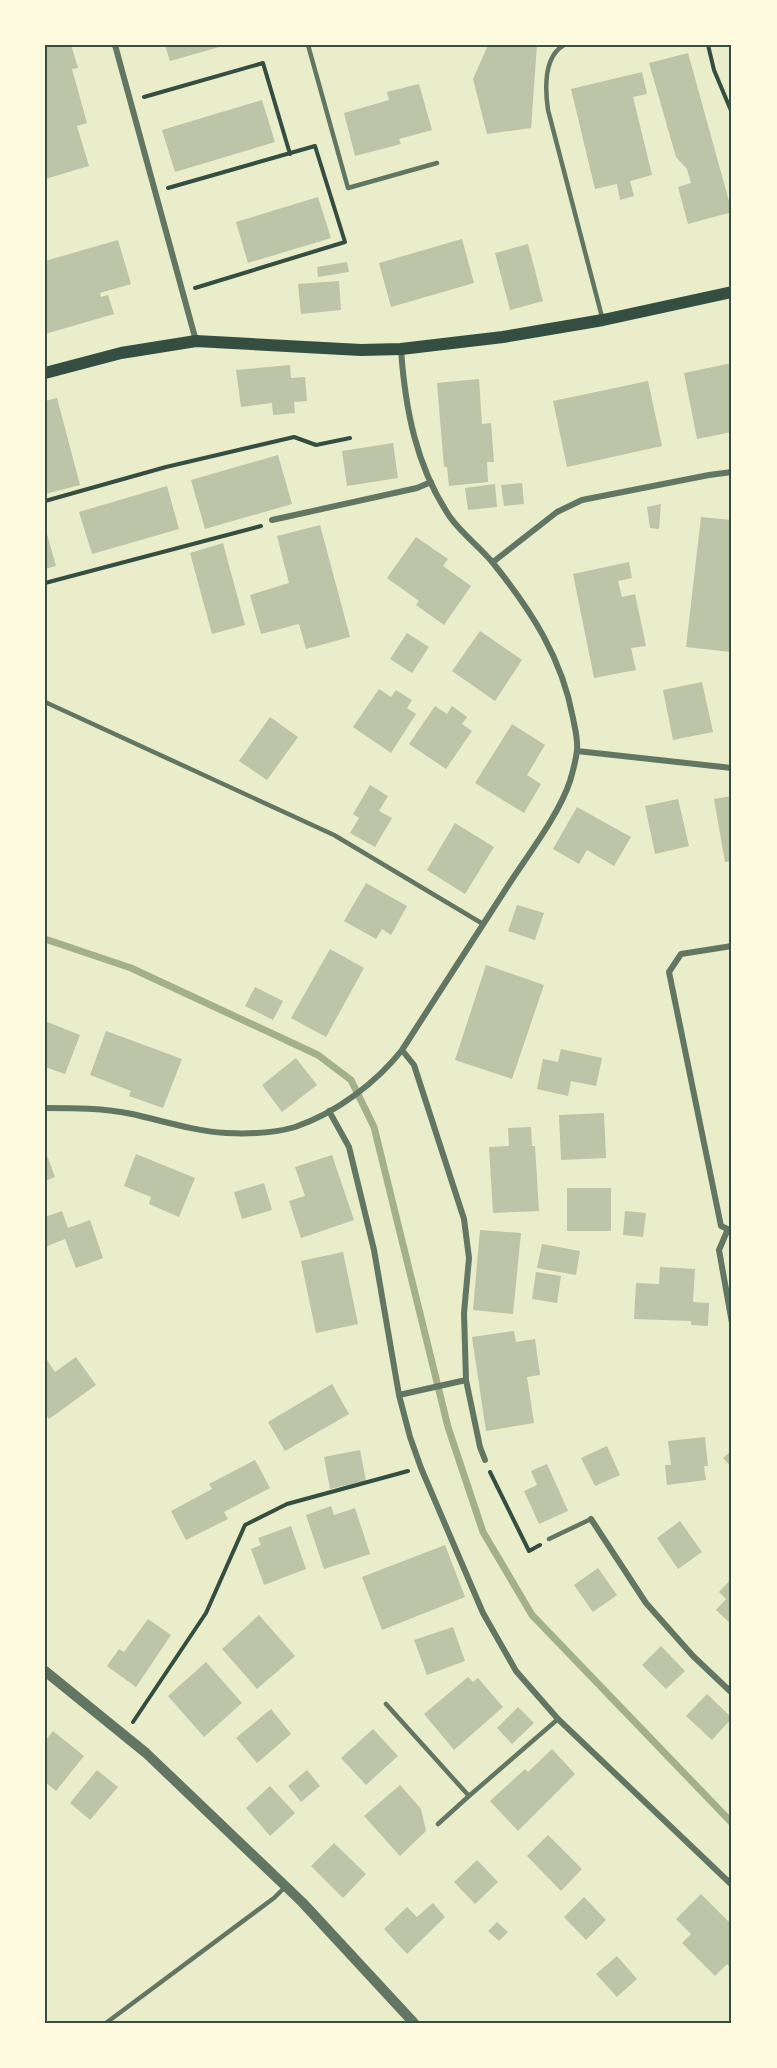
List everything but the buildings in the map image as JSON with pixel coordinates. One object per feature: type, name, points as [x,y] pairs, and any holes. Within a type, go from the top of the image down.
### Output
[{"type":"main road","points":[[45,373],[121,353],[196,342],[361,350],[400,349],[503,338],[603,321],[732,292]]},
{"type":"street","points":[[116,45],[196,342]]},
{"type":"street","points":[[45,1108],[76,1108],[129,1113],[204,1131],[228,1133],[294,1127],[344,1102],[387,1068],[402,1050],[548,824],[569,783],[577,751],[577,737],[569,696],[558,662],[537,624],[493,562],[451,518],[431,482],[411,425],[404,393],[400,349]]},
{"type":"street","points":[[493,562],[557,512],[582,500],[732,472]]},
{"type":"street","points":[[272,520],[417,489],[431,482]]},
{"type":"street","points":[[577,751],[732,768]]},
{"type":"street","points":[[732,946],[681,954],[669,972],[721,1226],[730,1230],[719,1250],[732,1323]]},
{"type":"street","points":[[402,1050],[414,1065],[464,1219],[469,1258],[464,1313],[466,1380],[480,1447],[485,1460]]},
{"type":"street","points":[[329,1111],[349,1147],[374,1250],[399,1395],[421,1468],[483,1613],[516,1671],[558,1719],[732,1885]]},
{"type":"street","points":[[399,1395],[466,1380]]},
{"type":"street","points":[[591,1519],[646,1603],[693,1656],[732,1693]]},
{"type":"street","points":[[45,1671],[146,1752],[286,1887],[414,2023]]},
{"type":"lane","points":[[308,45],[348,188],[437,163]]},
{"type":"lane","points":[[564,45],[552,58],[545,92],[603,321]]},
{"type":"lane","points":[[45,702],[326,831],[483,924]]},
{"type":"lane","points":[[549,1539],[591,1519]]},
{"type":"lane","points":[[386,1704],[469,1796]]},
{"type":"lane","points":[[438,1824],[558,1719]]},
{"type":"lane","points":[[106,2023],[286,1887]]},
{"type":"path","points":[[708,45],[714,70],[732,113]]},
{"type":"path","points":[[131,101],[263,63],[290,154]]},
{"type":"path","points":[[156,192],[315,147],[345,242],[183,291]]},
{"type":"path","points":[[45,501],[166,467],[294,437],[316,444],[350,438]]},
{"type":"path","points":[[45,583],[258,529],[272,520]]},
{"type":"path","points":[[485,1460],[530,1551],[549,1539]]},
{"type":"path","points":[[124,1735],[206,1613],[245,1525],[286,1504],[421,1468]]},
{"type":"waterway","points":[[45,939],[131,968],[318,1055],[351,1080],[374,1127],[448,1427],[483,1532],[532,1615],[732,1823]]}]
